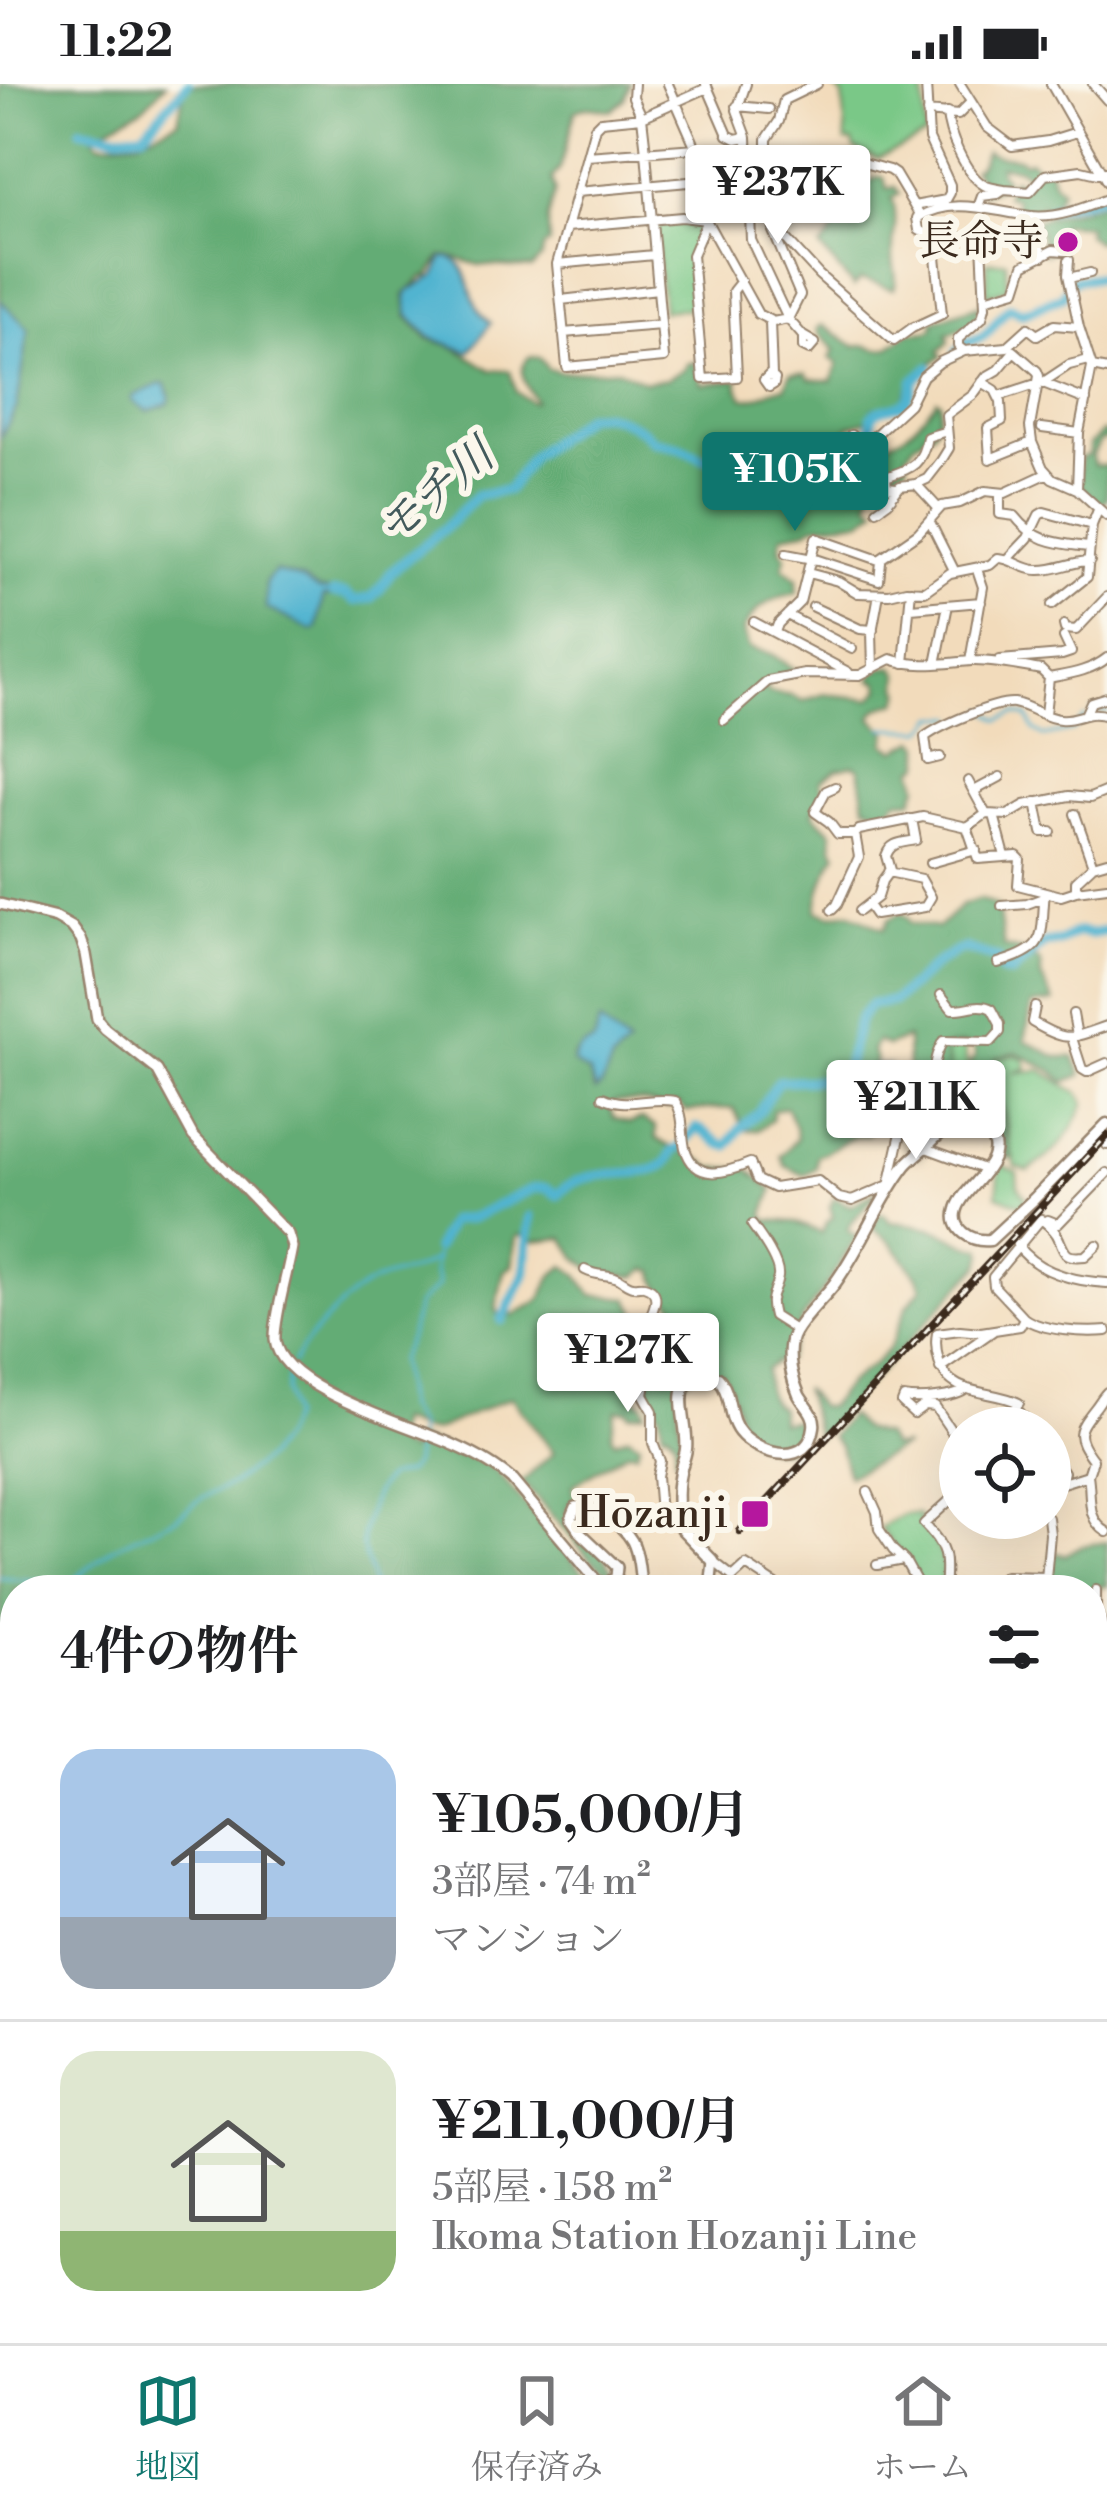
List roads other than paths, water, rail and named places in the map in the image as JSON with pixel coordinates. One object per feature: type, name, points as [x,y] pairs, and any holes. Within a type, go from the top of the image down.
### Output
[{"type":"main road","points":[[713,1561],[680,1528],[678,1490],[687,1445],[680,1402],[685,1387],[696,1378],[722,1381],[736,1429],[745,1439],[770,1453],[794,1454],[809,1441],[814,1420],[798,1392],[790,1342],[844,1271],[888,1189],[906,1166],[951,1124],[980,1123],[991,1135],[994,1150],[986,1170],[956,1210],[956,1219],[973,1240],[990,1240],[1107,1124]]},
{"type":"street","points":[[634,84],[633,97],[641,117],[646,152],[664,358],[567,367],[557,264],[595,127],[601,121],[641,117],[706,86],[728,135],[747,137]]},
{"type":"street","points":[[668,84],[711,180],[715,201],[692,255],[703,380],[737,377],[733,291],[741,281]]},
{"type":"street","points":[[746,84],[736,106],[747,137],[751,240],[788,319],[803,336]]},
{"type":"street","points":[[747,167],[756,167],[784,100],[818,84]]},
{"type":"street","points":[[914,206],[946,200],[950,193],[929,139],[926,84]]},
{"type":"street","points":[[961,84],[987,127],[1012,146],[1048,142],[1077,132]]},
{"type":"street","points":[[1051,84],[1106,175]]},
{"type":"street","points":[[1093,84],[1107,100]]},
{"type":"street","points":[[927,112],[960,114],[970,103]]},
{"type":"street","points":[[736,106],[769,109]]},
{"type":"street","points":[[947,113],[948,130],[970,171],[986,186],[1030,192],[1045,175],[1057,172],[1086,170],[1106,175]]},
{"type":"street","points":[[587,156],[697,148]]},
{"type":"street","points":[[788,319],[800,292],[774,236],[775,227],[806,209],[815,198],[810,154],[815,151],[890,170],[920,216]]},
{"type":"street","points":[[577,192],[711,180]]},
{"type":"street","points":[[978,207],[982,196],[1004,190]]},
{"type":"street","points":[[964,351],[958,339],[982,318],[982,242],[979,238],[934,237],[919,230],[920,216],[945,206],[1032,216],[1064,213],[1107,199]]},
{"type":"street","points":[[1032,216],[1041,235],[1043,256]]},
{"type":"street","points":[[567,227],[692,217],[706,220],[758,314],[770,322],[788,319]]},
{"type":"street","points":[[775,227],[819,275],[894,341],[943,313],[934,237]]},
{"type":"street","points":[[985,299],[1016,290],[1024,265],[1053,250],[1067,255],[1078,327],[1091,363],[1079,433],[1077,489]]},
{"type":"street","points":[[557,264],[654,255]]},
{"type":"street","points":[[1070,281],[1090,273]]},
{"type":"street","points":[[561,300],[658,289]]},
{"type":"street","points":[[770,322],[772,376]]},
{"type":"street","points":[[563,333],[661,325]]},
{"type":"street","points":[[946,431],[927,437],[925,452],[909,470],[886,477],[887,488],[927,479],[949,448],[946,416],[998,370],[1028,328],[1037,335],[1054,325],[1078,327]]},
{"type":"street","points":[[851,435],[861,443],[870,440],[909,404],[923,376],[964,351],[1010,349],[1037,371],[1040,381],[1030,417],[1032,442],[1046,474],[1077,489],[1103,513],[1092,525],[1087,577],[1052,605]]},
{"type":"street","points":[[999,396],[1045,381],[1069,365],[1091,363],[1107,370]]},
{"type":"street","points":[[1040,381],[1086,400]]},
{"type":"street","points":[[982,382],[999,396],[1003,417],[1000,423],[988,426],[990,459],[1032,442]]},
{"type":"street","points":[[1042,428],[1079,433]]},
{"type":"street","points":[[879,560],[930,522],[939,509],[985,491],[1000,494],[1046,474]]},
{"type":"street","points":[[916,484],[939,509]]},
{"type":"street","points":[[877,510],[896,488]]},
{"type":"street","points":[[1000,494],[1000,514],[1015,516],[1050,544],[1088,547]]},
{"type":"street","points":[[1009,558],[1044,512],[1092,525]]},
{"type":"street","points":[[930,522],[955,572]]},
{"type":"street","points":[[775,632],[800,602],[817,537],[879,560]]},
{"type":"street","points":[[786,554],[879,580],[879,560]]},
{"type":"street","points":[[808,573],[838,581],[858,593],[879,595],[925,591],[955,572],[990,565],[998,558],[1038,571],[1090,561]]},
{"type":"street","points":[[970,662],[983,587],[977,569]]},
{"type":"street","points":[[904,663],[911,590]]},
{"type":"street","points":[[873,669],[879,595]]},
{"type":"street","points":[[1064,625],[1076,630],[1107,597]]},
{"type":"street","points":[[911,608],[980,602]]},
{"type":"street","points":[[936,664],[948,605]]},
{"type":"street","points":[[813,607],[860,629],[873,630]]},
{"type":"street","points":[[788,615],[852,649]]},
{"type":"street","points":[[754,622],[854,675]]},
{"type":"street","points":[[724,720],[768,680],[806,674],[854,675],[889,659],[936,664],[1062,655],[1071,652],[1064,637]]},
{"type":"street","points":[[830,662],[840,643]]},
{"type":"street","points":[[1048,678],[1081,671],[1107,658]]},
{"type":"street","points":[[985,662],[1041,670],[1048,678],[1045,714]]},
{"type":"street","points":[[1086,713],[1091,702],[1107,697]]},
{"type":"street","points":[[940,757],[928,760],[925,737],[988,706],[1010,703],[1064,720],[1086,713],[1107,716]]},
{"type":"street","points":[[956,794],[1000,777]]},
{"type":"street","points":[[971,786],[990,815],[1005,856]]},
{"type":"street","points":[[835,787],[826,791],[815,812],[838,835],[923,817],[968,827],[990,815],[1008,814],[1036,802],[1090,798],[1107,791]]},
{"type":"street","points":[[1036,802],[1042,832],[1051,832]]},
{"type":"street","points":[[1075,814],[1093,865]]},
{"type":"street","points":[[888,872],[921,879],[931,897],[925,907],[875,915],[863,908],[877,897],[888,872],[890,849],[897,842],[916,840],[912,819]]},
{"type":"street","points":[[968,827],[977,859],[1019,859],[1018,885],[1061,896],[1107,887]]},
{"type":"street","points":[[832,910],[859,857],[855,834]]},
{"type":"street","points":[[930,862],[976,850]]},
{"type":"street","points":[[1076,891],[1076,881],[1093,865],[1107,861]]},
{"type":"street","points":[[1002,906],[1028,904],[1044,895]]},
{"type":"street","points":[[1000,962],[1014,958],[1042,937],[1044,895]]},
{"type":"street","points":[[0,904],[56,918],[72,927],[86,954],[97,1019],[157,1070],[193,1136],[288,1234],[292,1247],[275,1341],[286,1364],[346,1401],[497,1467],[592,1575]]},
{"type":"street","points":[[941,995],[952,1009],[992,1009],[1000,1024],[991,1042],[944,1041],[933,1067],[935,1079],[963,1120]]},
{"type":"street","points":[[1035,1007],[1032,1022],[1057,1037],[1074,1037],[1107,1026]]},
{"type":"street","points":[[1073,1014],[1082,1070],[1107,1063]]},
{"type":"street","points":[[603,1097],[620,1103],[675,1101],[683,1118],[685,1145],[696,1167],[707,1173],[725,1173],[750,1163],[757,1180],[774,1188],[818,1181],[838,1198],[852,1202],[888,1189],[903,1124],[935,1095],[945,1093]]},
{"type":"street","points":[[903,1124],[926,1148],[986,1170]]},
{"type":"street","points":[[1040,1219],[1058,1224],[1107,1173]]},
{"type":"street","points":[[1024,1208],[1055,1232],[1067,1256],[1085,1256],[1097,1244]]},
{"type":"street","points":[[1040,1219],[996,1272],[993,1282],[1000,1295],[1024,1318],[1044,1328],[1107,1330]]},
{"type":"street","points":[[752,1225],[775,1259],[779,1275],[770,1297],[773,1316],[795,1330]]},
{"type":"street","points":[[1017,1245],[1047,1270],[1107,1283]]},
{"type":"street","points":[[585,1270],[630,1286],[644,1286],[654,1296],[655,1310],[644,1330],[651,1352],[644,1395],[653,1411],[660,1513],[680,1528]]},
{"type":"street","points":[[1019,1407],[1007,1396],[998,1398],[950,1382],[940,1367],[935,1341],[942,1331],[1020,1326],[1024,1318]]},
{"type":"street","points":[[940,1367],[994,1330]]},
{"type":"street","points":[[939,1413],[926,1406],[914,1414],[902,1403],[904,1397],[951,1397],[967,1388]]},
{"type":"street","points":[[1107,1392],[1079,1432],[1094,1460],[1088,1475],[1092,1517],[1107,1532]]},
{"type":"street","points":[[1071,1480],[1088,1475]]},
{"type":"street","points":[[868,1492],[879,1529],[913,1575]]},
{"type":"street","points":[[616,1575],[617,1567],[580,1532],[571,1515],[576,1507],[601,1514],[628,1534],[638,1575]]},
{"type":"street","points":[[939,1510],[924,1524],[939,1538]]},
{"type":"street","points":[[940,1539],[945,1575]]},
{"type":"street","points":[[1045,1575],[1049,1539]]},
{"type":"street","points":[[713,1561],[732,1575]]},
{"type":"street","points":[[712,1575],[713,1561]]},
{"type":"street","points":[[877,1565],[905,1561]]},
{"type":"street","points":[[734,1575],[746,1565],[761,1575]]},
{"type":"water","points":[[442,258],[463,268],[476,305],[491,323],[469,352],[431,338],[408,315],[410,290],[436,275]]},
{"type":"water","points":[[0,300],[29,329],[17,407],[0,438]]},
{"type":"water","points":[[166,384],[168,404],[148,411],[132,401],[133,396]]},
{"type":"water","points":[[275,571],[344,595],[323,597],[313,631],[266,608],[266,582]]},
{"type":"water","points":[[599,1022],[628,1046],[612,1061],[596,1090],[589,1073],[573,1063],[580,1049],[594,1042]]},
{"type":"water","points":[[876,1065],[889,1066],[887,1108],[874,1107]]},
{"type":"waterway","points":[[81,129],[118,135],[144,133],[187,84]]},
{"type":"waterway","points":[[1051,208],[1107,195]]},
{"type":"waterway","name":"モチ川","points":[[956,353],[966,342],[986,334],[1010,307],[1022,313],[1062,297],[1073,280],[1107,276]]},
{"type":"waterway","name":"モチ川","points":[[333,593],[355,601],[371,598],[391,572],[477,495],[508,490],[532,456],[586,415],[621,419],[654,441],[703,458],[774,468],[791,456],[821,446],[865,438],[875,412],[906,401],[914,380],[929,367]]},
{"type":"waterway","points":[[985,709],[1000,720],[1015,713],[1028,717],[1034,730],[1044,736],[1073,730],[1085,717]]},
{"type":"waterway","points":[[1092,710],[1107,712]]},
{"type":"waterway","points":[[883,728],[924,730],[937,716],[956,717]]},
{"type":"waterway","points":[[436,1248],[450,1221],[471,1218],[534,1188],[547,1188],[558,1195],[587,1178],[655,1169],[696,1128],[728,1146],[778,1081],[843,1079],[859,1019],[870,1005],[894,1001],[957,951],[997,959],[1003,972],[1011,973],[1045,943],[1059,942],[1077,932],[1107,931]]},
{"type":"waterway","points":[[502,1320],[525,1274],[530,1217]]},
{"type":"waterway","points":[[370,1575],[363,1534],[372,1500],[382,1482],[408,1472],[414,1463],[418,1427],[406,1408],[399,1360],[418,1304],[438,1286],[436,1248]]},
{"type":"waterway","points":[[293,1363],[352,1296],[381,1279],[435,1259]]},
{"type":"waterway","points":[[80,1575],[114,1547],[176,1518],[266,1458],[291,1417],[286,1390],[289,1372]]},
{"type":"railway","points":[[740,1531],[1107,1136]]},
{"type":"place","name":"長命寺","points":[[1068,242]]},
{"type":"place","name":"Hōzanji","points":[[755,1514]]}]
